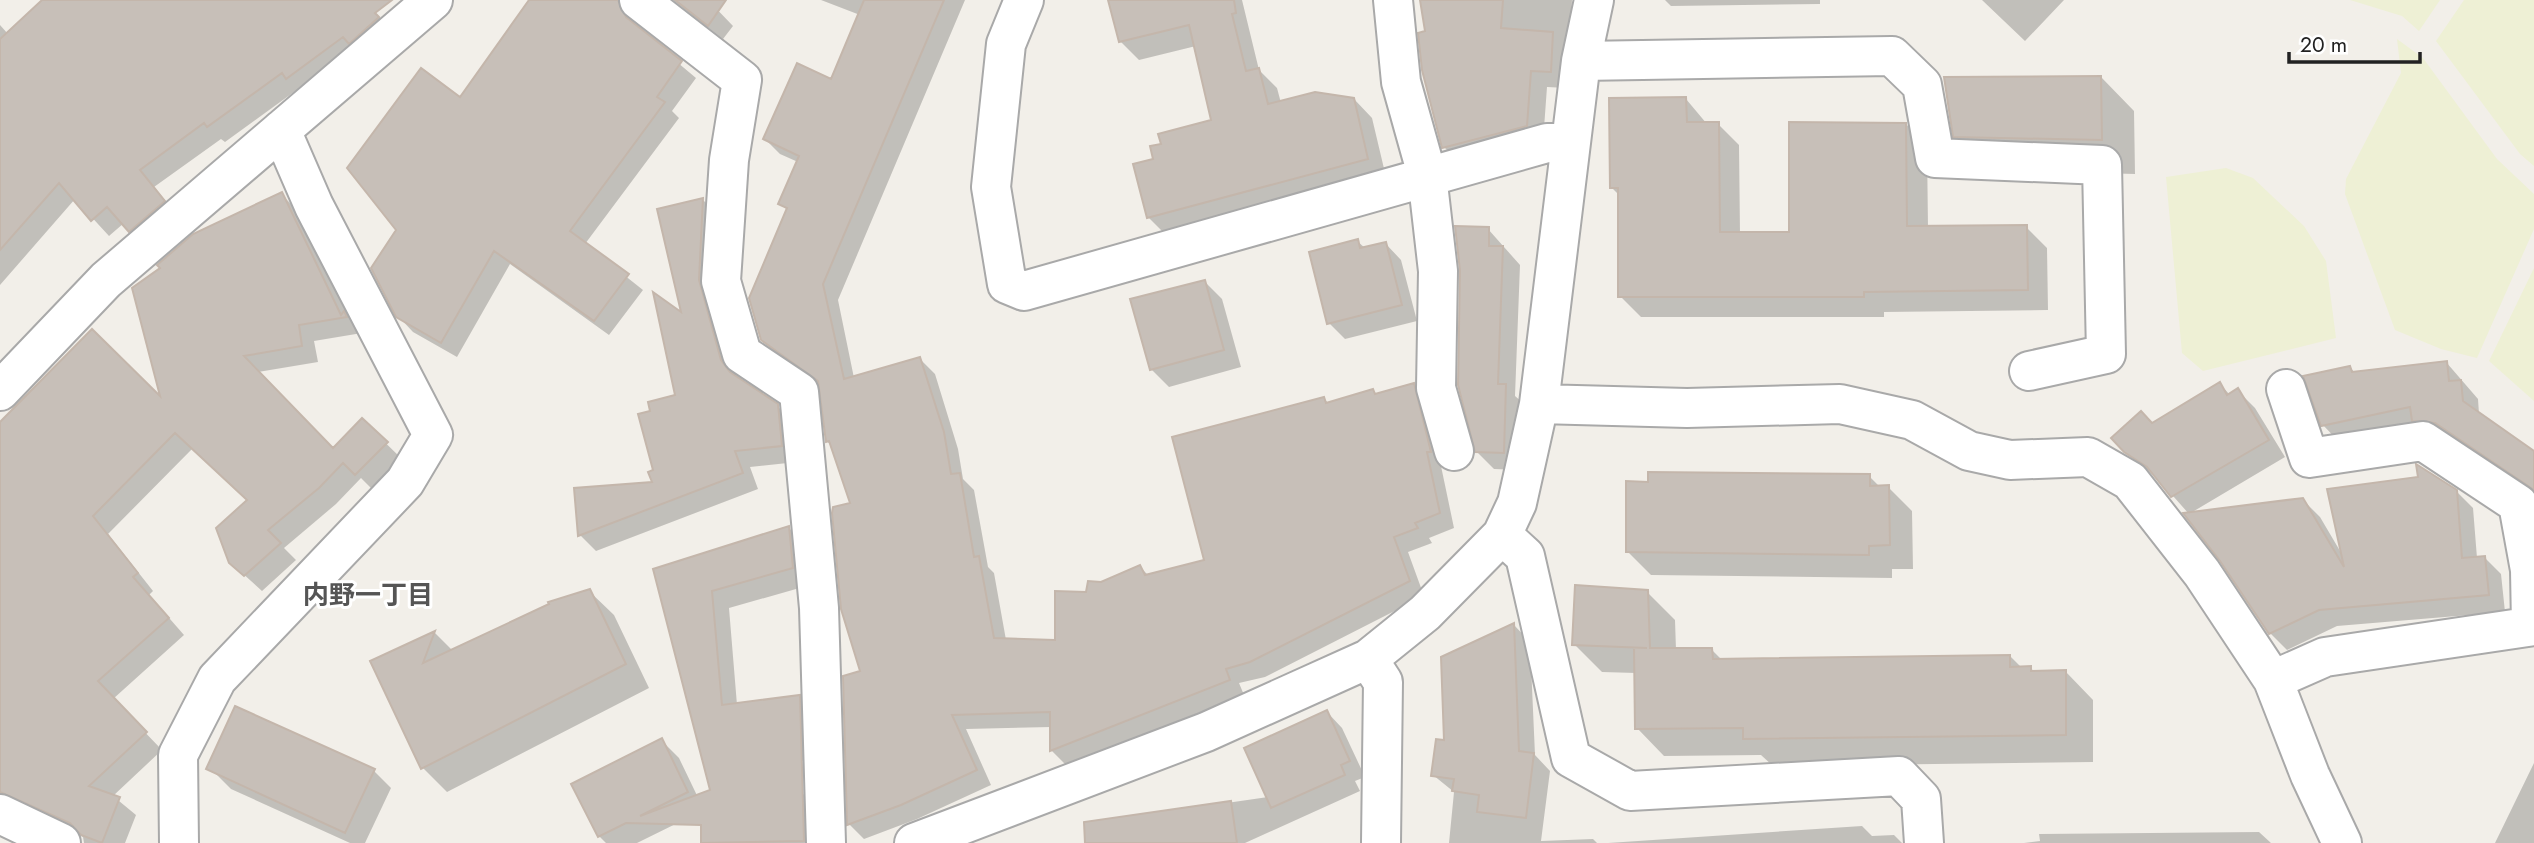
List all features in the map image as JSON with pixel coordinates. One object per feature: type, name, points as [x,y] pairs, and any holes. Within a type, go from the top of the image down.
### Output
[{"type":"street","points":[[0,391],[106,280],[433,0]]},
{"type":"street","points":[[639,0],[742,80],[729,160],[721,281],[742,354],[799,392],[819,608],[826,843]]},
{"type":"street","points":[[1024,0],[1006,44],[991,187],[1007,284],[1024,290],[1427,175],[1547,143],[1570,143]]},
{"type":"street","points":[[1393,0],[1401,82],[1427,175],[1438,271],[1436,388],[1454,451]]},
{"type":"street","points":[[914,843],[1206,732],[1368,659],[1425,613],[1502,535],[1517,503],[1539,404],[1556,286],[1581,61],[1594,0]]},
{"type":"street","points":[[1581,61],[1892,57],[1922,85],[1935,158],[2102,165],[2106,354],[2029,370]]},
{"type":"street","points":[[179,843],[178,755],[217,679],[404,482],[433,435],[314,206],[281,130]]},
{"type":"street","points":[[2273,680],[2325,657],[2532,626],[2530,570],[2518,504],[2423,441],[2309,458],[2286,389]]},
{"type":"street","points":[[1539,404],[1687,408],[1840,404],[1912,420],[1969,451],[2010,460],[2088,457],[2130,481],[2202,573],[2273,680],[2310,775],[2342,843]]},
{"type":"street","points":[[1502,535],[1525,556],[1571,758],[1630,791],[1899,776],[1921,799],[1924,843]]},
{"type":"street","points":[[1368,659],[1383,681],[1381,843]]},
{"type":"street","points":[[0,814],[61,843]]},
{"type":"green space","points":[[2350,0],[2440,0],[2419,31],[2402,16]]},
{"type":"green space","points":[[2464,0],[2534,0],[2534,166],[2520,154],[2436,41]]},
{"type":"green space","points":[[2397,39],[2423,58],[2497,159],[2534,194],[2534,229],[2477,358],[2441,349],[2395,330],[2345,194],[2346,179],[2401,73]]},
{"type":"green space","points":[[2226,168],[2253,178],[2304,226],[2326,261],[2336,338],[2203,371],[2182,353],[2166,177]]},
{"type":"green space","points":[[2534,268],[2534,401],[2489,361]]},
{"type":"building","points":[[42,0],[392,0],[375,13],[379,17],[349,44],[343,37],[286,79],[282,73],[207,127],[204,123],[140,170],[165,201],[129,232],[107,207],[91,221],[59,183],[0,250],[0,39]]},
{"type":"building","points":[[529,0],[618,0],[626,17],[682,61],[657,97],[665,102],[570,231],[629,274],[594,321],[494,251],[441,343],[396,317],[371,268],[396,230],[347,168],[421,68],[460,97]]},
{"type":"building","points":[[675,0],[726,0],[708,26]]},
{"type":"building","points":[[864,0],[944,0],[823,284],[844,379],[920,357],[944,432],[951,474],[960,473],[974,557],[979,556],[994,638],[1055,640],[1055,591],[1086,592],[1088,581],[1101,582],[1140,565],[1145,575],[1204,560],[1172,437],[1324,397],[1326,403],[1373,389],[1375,394],[1414,383],[1431,452],[1427,452],[1440,513],[1415,523],[1418,528],[1394,537],[1410,581],[1250,662],[1226,669],[1230,680],[1050,751],[1050,712],[952,715],[977,770],[901,805],[847,825],[843,676],[860,671],[841,609],[832,513],[833,507],[850,503],[829,441],[826,442],[818,381],[761,340],[749,298],[787,208],[778,204],[799,156],[763,139],[797,63],[831,79]]},
{"type":"building","points":[[1108,0],[1234,0],[1236,13],[1232,14],[1246,71],[1259,68],[1268,104],[1315,92],[1354,98],[1368,159],[1147,218],[1133,164],[1153,159],[1150,146],[1161,144],[1158,134],[1211,120],[1189,25],[1119,42]]},
{"type":"building","points":[[1420,0],[1503,0],[1501,28],[1553,32],[1551,72],[1531,71],[1527,126],[1442,148],[1422,70],[1418,33],[1425,31]]},
{"type":"building","points":[[2101,76],[2102,140],[1953,137],[1944,77]]},
{"type":"building","points":[[1686,97],[1687,122],[1719,122],[1720,232],[1789,232],[1789,122],[1906,123],[1907,226],[2027,225],[2028,290],[1864,292],[1864,297],[1618,297],[1618,188],[1610,188],[1609,98]]},
{"type":"building","points":[[282,192],[341,315],[344,311],[347,317],[299,325],[302,346],[244,356],[333,448],[362,418],[388,442],[355,475],[343,463],[319,488],[268,530],[281,543],[244,576],[229,563],[216,528],[247,500],[175,433],[93,516],[138,573],[133,577],[169,618],[98,681],[147,732],[89,786],[120,797],[102,843],[81,835],[70,823],[0,792],[0,422],[92,329],[160,396],[132,288],[160,268],[157,265],[193,234]]},
{"type":"building","points":[[703,198],[699,280],[721,360],[730,372],[778,404],[782,446],[735,451],[743,473],[578,536],[574,488],[652,482],[648,472],[653,470],[638,414],[650,411],[648,402],[675,395],[653,292],[681,312],[657,209]]},
{"type":"building","points":[[1455,226],[1489,227],[1489,246],[1503,246],[1498,384],[1506,384],[1504,453],[1475,452],[1458,385],[1460,271]]},
{"type":"building","points":[[1358,239],[1360,248],[1386,242],[1402,305],[1327,324],[1309,252]]},
{"type":"building","points":[[1205,280],[1224,350],[1150,370],[1130,299]]},
{"type":"building","points":[[2447,361],[2449,381],[2461,380],[2463,401],[2534,451],[2534,490],[2435,423],[2412,421],[2410,407],[2321,426],[2303,376],[2350,366],[2352,372]]},
{"type":"building","points":[[2220,382],[2227,395],[2238,388],[2269,440],[2171,497],[2147,467],[2124,452],[2111,438],[2141,411],[2152,423]]},
{"type":"building","points":[[2416,464],[2457,490],[2462,558],[2485,556],[2489,595],[2319,610],[2269,634],[2220,561],[2183,513],[2303,498],[2344,567],[2327,489],[2418,477]]},
{"type":"building","points":[[1648,472],[1870,474],[1870,486],[1889,485],[1890,545],[1869,546],[1869,555],[1626,552],[1626,481],[1648,482]]},
{"type":"building","points":[[789,526],[793,568],[712,591],[722,705],[800,695],[804,841],[701,843],[701,825],[626,823],[598,837],[571,784],[662,738],[688,792],[640,816],[710,790],[653,569]]},
{"type":"building","points":[[1575,585],[1648,590],[1650,648],[1712,648],[1713,659],[2010,655],[2010,667],[2031,666],[2031,671],[2066,670],[2066,735],[1743,739],[1743,728],[1635,729],[1634,648],[1647,648],[1572,645]]},
{"type":"building","points":[[590,589],[626,664],[421,769],[370,661],[435,631],[423,663],[549,604],[548,602]]},
{"type":"building","points":[[1514,623],[1519,751],[1534,753],[1526,818],[1477,812],[1479,795],[1452,791],[1454,779],[1431,776],[1436,739],[1444,740],[1441,657]]},
{"type":"building","points":[[235,706],[375,769],[345,833],[206,769]]},
{"type":"building","points":[[1327,710],[1350,761],[1341,765],[1345,775],[1271,808],[1244,748]]},
{"type":"building","points":[[1231,801],[1237,843],[1085,843],[1084,822]]},
{"type":"district","name":"内野一丁目","points":[[368,595]]}]
